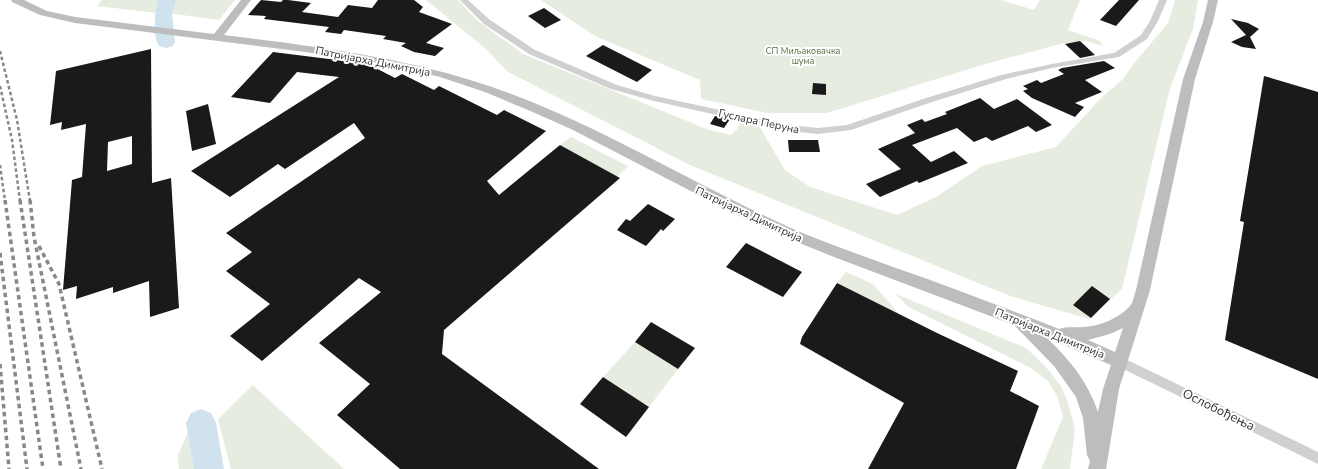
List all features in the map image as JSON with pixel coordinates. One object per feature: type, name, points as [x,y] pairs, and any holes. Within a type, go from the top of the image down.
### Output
[{"type":"main road","name":"Патријарха Димитрија","points":[[16,0],[36,10],[75,20],[328,51],[427,70],[482,87],[571,124],[687,184],[789,233],[833,251],[1048,331],[1119,361],[1138,308],[1189,79],[1208,22],[1213,0]]},
{"type":"main road","points":[[217,37],[246,0]]},
{"type":"main road","points":[[1048,331],[1073,335],[1099,332],[1116,326],[1138,308]]},
{"type":"main road","points":[[1018,320],[1069,371],[1084,394],[1091,420],[1098,468]]},
{"type":"main road","points":[[1098,468],[1111,389],[1119,361]]},
{"type":"street","name":"Гуслара Перуна","points":[[464,0],[487,22],[532,52],[614,87],[654,98],[789,128],[818,131],[848,128],[926,101],[1004,77],[1116,54],[1144,38],[1152,25],[1163,0]]},
{"type":"street","name":"Ослобођења","points":[[1119,361],[1318,458]]},
{"type":"green space","points":[[102,0],[164,0],[157,13],[97,6]]},
{"type":"green space","points":[[170,0],[235,0],[219,20],[167,13]]},
{"type":"green space","points":[[426,0],[458,0],[477,20],[523,54],[709,130],[731,135],[738,128],[741,120],[758,124],[785,170],[810,187],[897,215],[936,197],[982,166],[1056,147],[1102,97],[1122,80],[1168,23],[1175,0],[1198,0],[1193,29],[1170,88],[1122,289],[1089,319],[1010,296],[690,165],[508,72],[485,48]]},
{"type":"green space","name":"СП Миљаковачка шума","points":[[541,0],[1001,0],[1034,10],[1040,0],[1080,0],[1068,30],[1100,41],[1102,46],[1087,41],[1064,43],[982,65],[827,113],[767,113],[701,99],[700,80],[595,36]]},
{"type":"green space","points":[[571,137],[628,166],[617,177],[560,145]]},
{"type":"green space","points":[[846,272],[873,284],[899,314],[837,283]]},
{"type":"green space","points":[[896,294],[1026,348],[1046,367],[1061,386],[1068,403],[1075,429],[1070,469],[1041,469],[1063,417],[1057,396],[1048,381],[1031,368],[907,306]]},
{"type":"green space","points":[[635,342],[678,369],[649,407],[603,377]]},
{"type":"green space","points":[[253,385],[344,469],[231,469],[218,419]]},
{"type":"green space","points":[[189,429],[196,469],[179,469],[178,455]]},
{"type":"building","points":[[261,0],[281,2],[283,0],[288,0],[311,3],[302,12],[338,17],[348,5],[372,8],[378,0],[414,0],[423,7],[419,12],[452,24],[426,43],[444,48],[435,56],[414,52],[401,46],[406,43],[383,39],[386,36],[344,30],[341,34],[325,32],[329,27],[264,19],[266,16],[248,15]]},
{"type":"building","points":[[1119,0],[1139,0],[1116,26],[1100,20]]},
{"type":"building","points":[[544,8],[561,20],[545,28],[528,16]]},
{"type":"building","points":[[1231,19],[1248,23],[1259,29],[1250,37],[1256,49],[1242,47],[1231,42],[1246,35]]},
{"type":"building","points":[[1080,41],[1095,55],[1080,58],[1065,44]]},
{"type":"building","points":[[603,45],[652,70],[637,82],[586,56]]},
{"type":"building","points":[[151,49],[152,183],[171,178],[179,308],[150,317],[149,281],[113,293],[113,287],[76,299],[77,286],[63,290],[72,180],[82,177],[86,124],[61,130],[62,122],[50,125],[56,71]],"holes":[[[132,136],[132,164],[107,171],[108,142]]]},
{"type":"building","points":[[273,52],[361,63],[364,62],[395,78],[402,74],[434,90],[439,86],[497,115],[504,110],[546,131],[487,181],[499,195],[560,145],[620,178],[444,330],[442,354],[599,469],[400,469],[337,415],[370,384],[319,343],[381,292],[359,278],[262,361],[230,336],[270,304],[226,271],[252,252],[226,233],[365,138],[354,123],[285,169],[278,164],[230,197],[191,171],[339,77],[297,72],[270,103],[231,97]]},
{"type":"building","points":[[1104,61],[1115,68],[1085,80],[1102,92],[1075,103],[1084,107],[1075,117],[1032,98],[1023,91],[1028,89],[1023,86],[1037,80],[1041,83],[1064,74],[1058,70],[1062,68]]},
{"type":"building","points":[[1264,76],[1318,92],[1318,379],[1225,340],[1244,222],[1240,221]]},
{"type":"building","points":[[813,83],[826,84],[826,95],[812,94]]},
{"type":"building","points":[[980,98],[994,109],[1017,99],[1052,125],[1036,132],[1028,126],[992,141],[986,137],[974,142],[957,128],[912,145],[931,162],[954,151],[968,163],[919,183],[917,181],[880,197],[866,184],[901,169],[878,149],[915,133],[907,125],[922,119],[925,122],[947,114],[945,112]]},
{"type":"building","points":[[208,104],[216,144],[192,151],[186,111]]},
{"type":"building","points":[[715,116],[730,119],[724,128],[710,124]]},
{"type":"building","points":[[788,140],[818,140],[820,152],[789,152]]},
{"type":"building","points":[[648,204],[675,219],[663,231],[661,229],[646,246],[617,230],[626,219],[630,221]]},
{"type":"building","points":[[746,243],[802,272],[783,297],[726,267]]},
{"type":"building","points":[[837,283],[937,333],[1018,371],[1010,391],[1039,406],[1016,469],[868,469],[904,403],[800,344],[802,337]]},
{"type":"building","points":[[1092,286],[1110,299],[1091,318],[1073,305]]},
{"type":"building","points":[[651,322],[695,348],[678,369],[635,342]]},
{"type":"building","points":[[603,377],[649,407],[626,437],[580,404]]},
{"type":"waterway","points":[[166,42],[163,14],[167,0]]},
{"type":"waterway","points":[[201,423],[209,469]]},
{"type":"railway","points":[[0,51],[17,120],[30,201]]},
{"type":"railway","points":[[0,86],[12,140],[20,201]]},
{"type":"railway","points":[[0,165],[5,201]]},
{"type":"railway","points":[[5,200],[43,469]]},
{"type":"railway","points":[[20,200],[61,469]]},
{"type":"railway","points":[[30,200],[34,237],[81,469]]},
{"type":"railway","points":[[39,246],[59,284],[102,469]]},
{"type":"railway","points":[[0,253],[27,469]]},
{"type":"railway","points":[[0,364],[9,469]]}]
